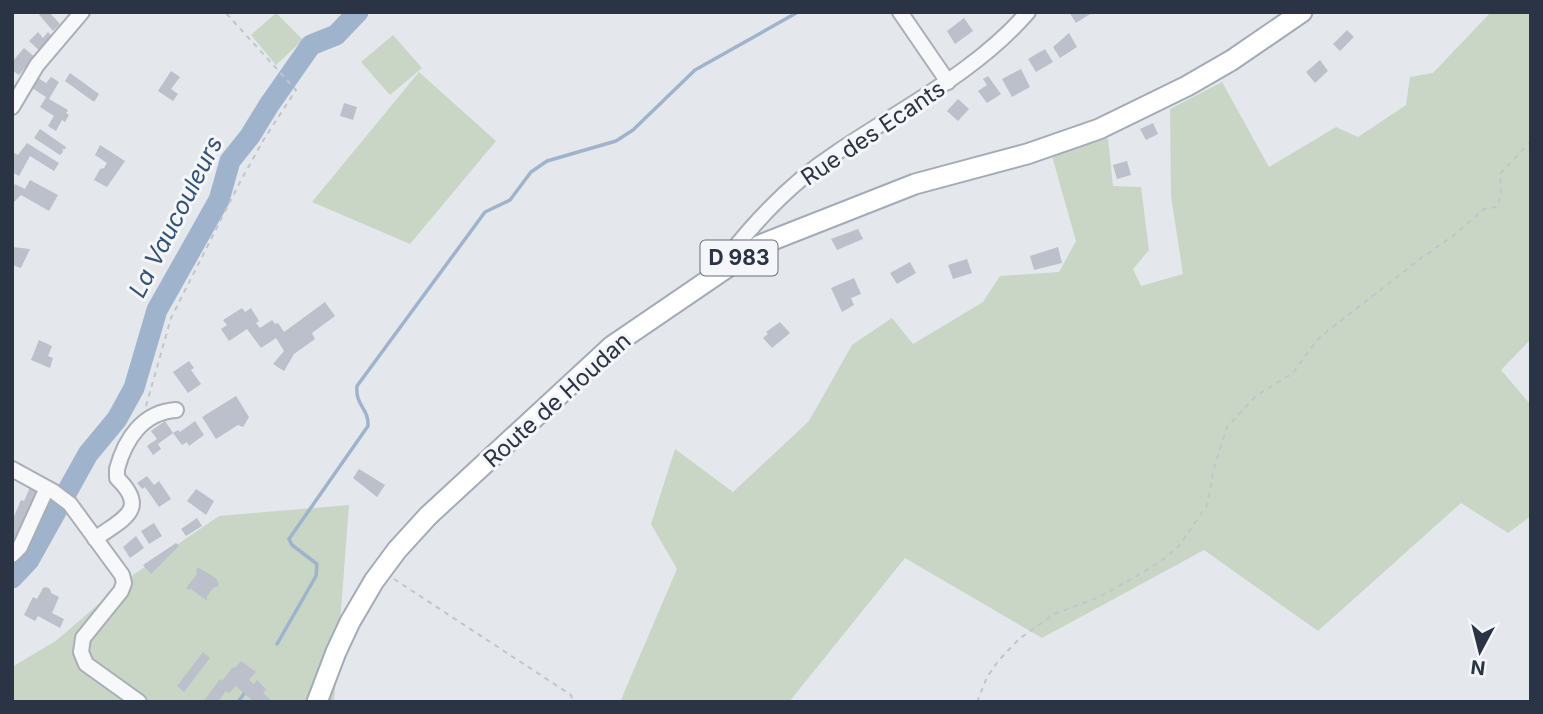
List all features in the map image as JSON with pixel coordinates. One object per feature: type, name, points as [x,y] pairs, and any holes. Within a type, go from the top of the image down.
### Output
[{"type":"main road","name":"Route de Houdan","points":[[318,700],[342,638],[381,571],[428,516],[611,346],[732,262],[760,246],[915,184],[1027,154],[1114,122],[1188,86],[1302,12]]},
{"type":"street","points":[[12,107],[37,65],[82,12]]},
{"type":"street","points":[[900,12],[948,82]]},
{"type":"street","name":"Rue des Ecants","points":[[732,262],[728,256],[740,241],[787,193],[833,154],[948,82],[988,53],[1028,12]]},
{"type":"street","points":[[95,539],[130,513],[133,503],[130,491],[117,478],[117,469],[140,424],[160,411],[176,410]]},
{"type":"street","points":[[12,469],[70,504],[122,575],[124,583],[121,591],[83,638],[81,652],[86,664],[139,702]]},
{"type":"street","points":[[12,555],[20,547],[50,490]]},
{"type":"path","points":[[140,424],[156,377],[171,318],[240,182],[296,90],[225,12]]},
{"type":"path","points":[[977,702],[987,677],[1019,639],[1054,614],[1097,598],[1128,581],[1180,546],[1207,505],[1214,468],[1227,427],[1256,396],[1293,373],[1317,340],[1329,330],[1420,258],[1453,236],[1484,209],[1497,206],[1501,195],[1500,174],[1531,141]]},
{"type":"path","points":[[381,571],[571,695],[573,702]]},
{"type":"green space","points":[[1491,12],[1531,12],[1531,339],[1501,370],[1531,405],[1531,516],[1508,533],[1461,503],[1318,631],[1204,550],[1042,638],[905,558],[789,702],[620,702],[677,569],[651,524],[675,449],[733,492],[809,421],[852,345],[892,318],[913,344],[983,302],[1000,276],[1059,272],[1076,241],[1052,156],[1108,138],[1113,186],[1141,187],[1149,250],[1133,269],[1141,286],[1183,274],[1171,196],[1170,109],[1222,82],[1269,167],[1336,127],[1358,137],[1406,105],[1410,77],[1433,73]]},
{"type":"green space","points":[[276,13],[303,40],[276,65],[251,35]]},
{"type":"green space","points":[[393,35],[422,68],[390,95],[361,62]]},
{"type":"green space","points":[[419,72],[496,141],[410,244],[312,202]]},
{"type":"green space","points":[[349,505],[334,702],[12,702],[12,667],[57,640],[130,577],[219,516]]},
{"type":"building","points":[[37,12],[49,12],[60,24],[53,31]]},
{"type":"building","points":[[1069,12],[1093,12],[1076,23]]},
{"type":"building","points":[[964,18],[973,31],[955,44],[947,31]]},
{"type":"building","points":[[1347,30],[1354,37],[1340,51],[1333,44]]},
{"type":"building","points":[[38,32],[43,38],[48,32],[54,38],[42,53],[29,41]]},
{"type":"building","points":[[1069,33],[1077,47],[1060,58],[1053,47]]},
{"type":"building","points":[[24,48],[37,59],[32,67],[28,64],[19,75],[12,70],[12,62]]},
{"type":"building","points":[[1045,49],[1053,62],[1036,72],[1028,59]]},
{"type":"building","points":[[1320,60],[1328,71],[1315,83],[1306,72]]},
{"type":"building","points":[[1021,69],[1030,87],[1012,97],[1002,79]]},
{"type":"building","points":[[171,71],[180,77],[171,89],[178,94],[173,101],[158,91]]},
{"type":"building","points":[[70,73],[99,94],[94,102],[65,81]]},
{"type":"building","points":[[988,76],[1001,94],[987,103],[978,91],[987,85],[983,79]]},
{"type":"building","points":[[51,77],[59,82],[49,99],[68,110],[66,113],[69,115],[65,122],[62,120],[56,131],[48,126],[54,116],[40,107],[46,97],[32,88],[38,78],[46,83]]},
{"type":"building","points":[[958,99],[969,109],[958,121],[947,111]]},
{"type":"building","points":[[344,103],[357,107],[353,120],[340,116]]},
{"type":"building","points":[[1153,123],[1158,134],[1146,140],[1140,129]]},
{"type":"building","points":[[40,129],[66,147],[64,150],[62,148],[60,155],[34,138]]},
{"type":"building","points":[[27,143],[59,163],[54,171],[30,156],[19,176],[12,172],[12,152],[18,155]]},
{"type":"building","points":[[100,145],[125,161],[107,187],[94,180],[107,163],[95,155]]},
{"type":"building","points":[[1127,161],[1131,175],[1117,179],[1113,165]]},
{"type":"building","points":[[30,180],[58,195],[49,211],[21,195],[12,204],[15,184],[25,189]]},
{"type":"building","points":[[858,229],[863,239],[837,250],[831,239]]},
{"type":"building","points":[[12,247],[30,249],[21,268],[12,265]]},
{"type":"building","points":[[1058,247],[1062,263],[1034,270],[1030,256]]},
{"type":"building","points":[[967,259],[972,273],[953,279],[948,265]]},
{"type":"building","points":[[910,262],[916,273],[897,284],[890,273]]},
{"type":"building","points":[[854,278],[861,294],[851,298],[854,305],[842,312],[831,288]]},
{"type":"building","points":[[325,302],[335,316],[312,333],[315,339],[294,354],[284,371],[273,364],[284,351],[276,338],[261,348],[247,329],[229,341],[221,329],[227,325],[223,320],[242,308],[245,312],[251,308],[260,328],[272,320],[275,324],[278,323],[284,332]]},
{"type":"building","points":[[780,322],[790,333],[772,348],[763,338],[768,334],[766,332]]},
{"type":"building","points":[[39,340],[52,346],[48,356],[53,358],[50,368],[31,360]]},
{"type":"building","points":[[189,361],[194,368],[191,370],[201,384],[188,393],[173,372]]},
{"type":"building","points":[[236,396],[249,417],[243,427],[238,425],[216,439],[202,417]]},
{"type":"building","points":[[165,421],[173,433],[158,444],[161,449],[153,455],[147,446],[157,439],[151,431]]},
{"type":"building","points":[[195,421],[204,435],[189,446],[187,442],[182,445],[173,433],[178,430],[180,432]]},
{"type":"building","points":[[359,469],[385,485],[377,497],[353,478]]},
{"type":"building","points":[[147,476],[154,485],[159,481],[171,499],[159,507],[145,487],[142,489],[137,483]]},
{"type":"building","points":[[31,485],[39,489],[12,553],[12,521]]},
{"type":"building","points":[[196,489],[214,501],[206,515],[187,501]]},
{"type":"building","points":[[197,518],[202,526],[186,536],[181,529]]},
{"type":"building","points":[[154,523],[162,536],[149,544],[141,531]]},
{"type":"building","points":[[136,536],[144,548],[130,558],[123,547]]},
{"type":"building","points":[[176,543],[179,546],[151,574],[143,565]]},
{"type":"building","points":[[199,568],[216,578],[219,584],[207,596],[207,601],[186,588]]},
{"type":"building","points":[[46,587],[59,597],[52,613],[64,619],[60,628],[38,616],[35,621],[24,615],[33,597],[37,599]]},
{"type":"building","points":[[203,652],[210,658],[184,692],[177,686]]},
{"type":"building","points":[[241,661],[256,672],[249,680],[254,684],[257,680],[266,689],[263,693],[273,702],[254,702],[236,686],[229,693],[226,691],[218,702],[203,702],[220,679],[222,681]]},
{"type":"waterway","name":"La Vaucouleurs","points":[[12,578],[29,560],[88,454],[117,419],[134,388],[157,310],[219,200],[230,161],[311,45],[336,35],[358,12]]},
{"type":"waterway","points":[[277,644],[316,576],[317,564],[292,545],[289,539],[368,426],[358,398],[357,386],[485,212],[510,200],[531,172],[547,161],[616,141],[633,130],[695,70],[798,12]]},
{"type":"waterway","points":[[238,702],[246,691]]}]
